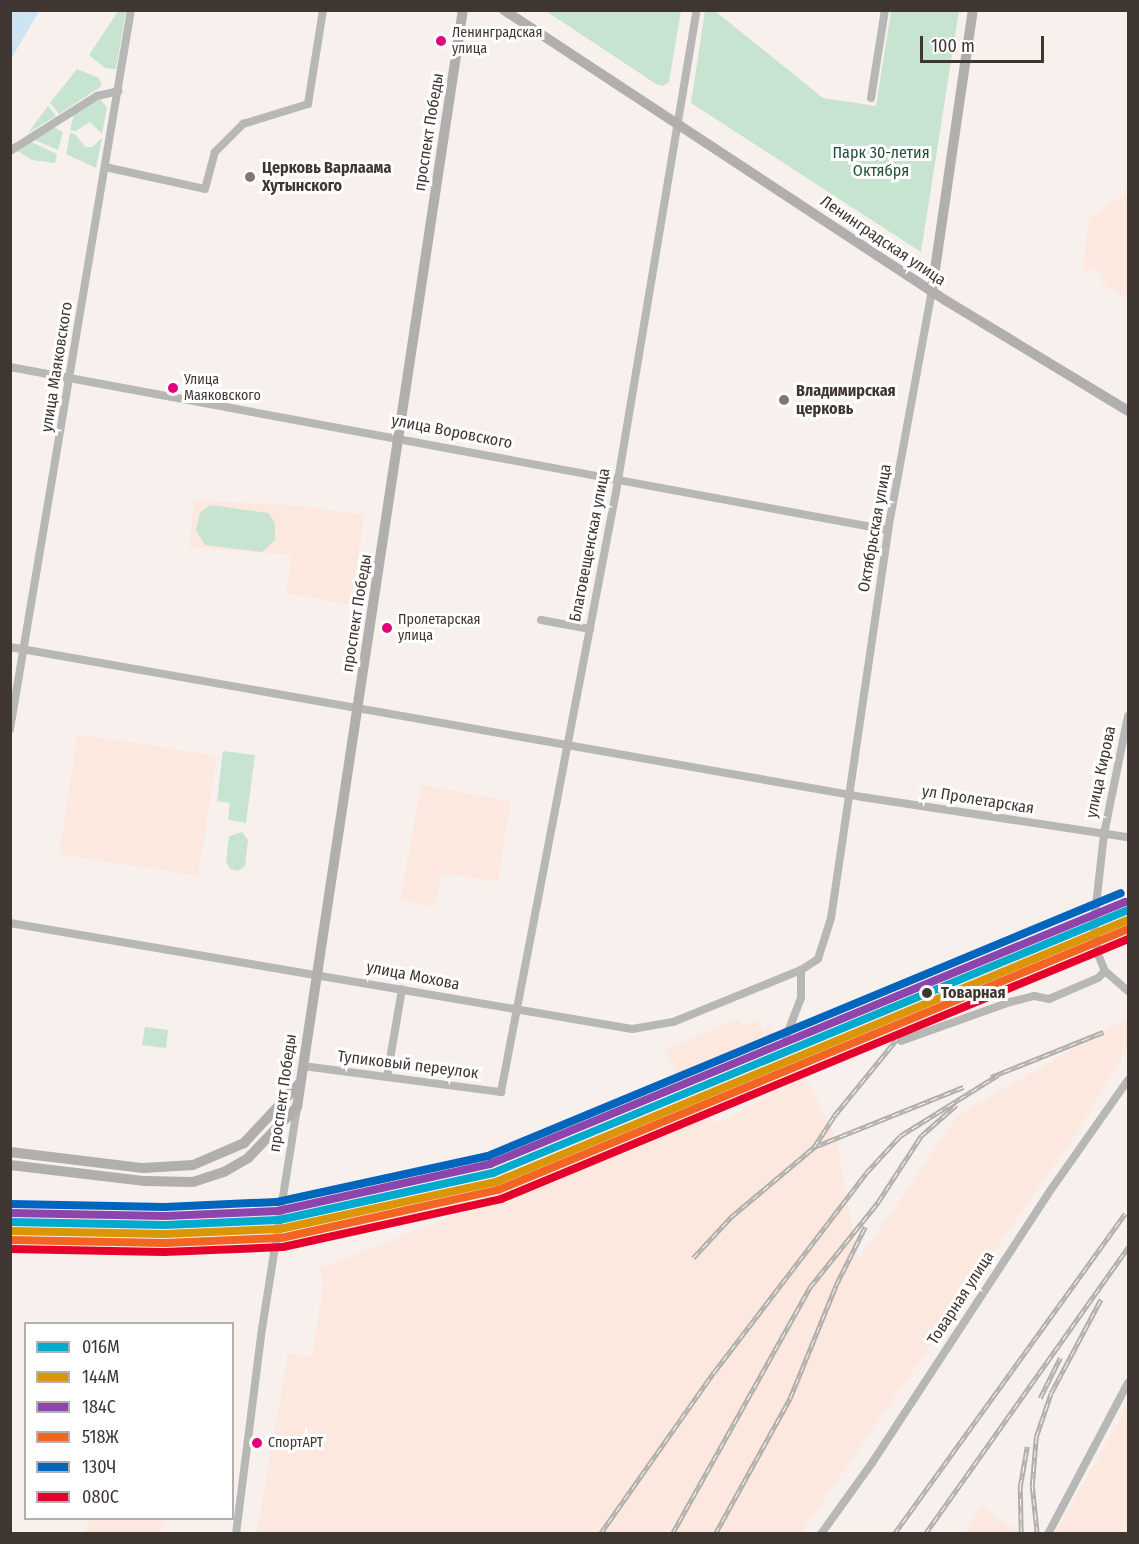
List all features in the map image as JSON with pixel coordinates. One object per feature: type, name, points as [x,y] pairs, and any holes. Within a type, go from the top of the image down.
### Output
[{"type":"main road","name":"проспект Победы","points":[[297,1107],[463,10]]},
{"type":"main road","name":"Ленинградская улица","points":[[504,10],[932,290],[1128,411]]},
{"type":"main road","name":"Октябрьская улица","points":[[932,290],[973,10]]},
{"type":"main road","points":[[10,1152],[143,1168],[200,1164],[230,1152],[251,1138],[300,1083]]},
{"type":"main road","points":[[10,1165],[144,1181],[193,1182],[225,1172],[248,1158],[297,1107]]},
{"type":"street","name":"улица Маяковского","points":[[10,729],[71,378],[131,10]]},
{"type":"street","points":[[105,167],[205,189],[215,152],[243,124],[308,104],[323,10]]},
{"type":"street","name":"Благовещенская улица","points":[[503,1084],[570,744],[618,478],[697,10]]},
{"type":"street","points":[[872,98],[885,10]]},
{"type":"street","points":[[10,151],[97,96],[118,91]]},
{"type":"street","name":"Октябрьская улица","points":[[801,970],[818,959],[831,918],[888,530],[932,290]]},
{"type":"street","name":"улица Воровского","points":[[10,367],[618,478],[888,530]]},
{"type":"street","points":[[541,620],[590,629]]},
{"type":"street","points":[[10,647],[848,794]]},
{"type":"street","name":"улица Кирова","points":[[1104,834],[1128,716]]},
{"type":"street","name":"ул Пролетарская","points":[[848,794],[1128,837]]},
{"type":"street","points":[[1104,834],[1094,923],[1098,954],[1105,971],[1128,991]]},
{"type":"street","name":"улица Мохова","points":[[10,923],[316,973],[611,1027],[652,1027],[801,970]]},
{"type":"street","points":[[786,1037],[801,998],[801,970]]},
{"type":"street","points":[[900,1041],[1010,1002],[1034,996],[1049,999],[1098,978],[1105,971]]},
{"type":"street","points":[[387,1077],[402,989]]},
{"type":"street","name":"Тупиковый переулок","points":[[303,1066],[501,1092],[503,1084]]},
{"type":"street","name":"Товарная улица","points":[[821,1533],[872,1462],[1050,1191],[1128,1080]]},
{"type":"street","name":"проспект Победы","points":[[236,1533],[279,1220],[297,1107]]},
{"type":"street","points":[[1048,1533],[1128,1383]]},
{"type":"shaded area","points":[[1128,182],[1128,296],[1117,294],[1100,281],[1103,275],[1090,266],[1086,272],[1083,269],[1089,218],[1124,195]]},
{"type":"shaded area","points":[[194,500],[303,506],[364,515],[351,605],[286,593],[292,555],[189,547]]},
{"type":"shaded area","points":[[78,734],[217,756],[198,876],[59,854]]},
{"type":"shaded area","points":[[421,785],[510,801],[498,882],[442,873],[434,907],[401,898]]},
{"type":"shaded area","points":[[1128,1017],[1128,1047],[1077,1132],[801,1533],[257,1533],[288,1354],[312,1357],[324,1281],[319,1269],[623,1149],[696,1111],[718,1123],[805,1076],[836,1138],[858,1261],[957,1116]]},
{"type":"shaded area","points":[[738,1019],[742,1026],[758,1019],[762,1029],[770,1026],[773,1034],[676,1075],[665,1050]]},
{"type":"shaded area","points":[[1128,1401],[1128,1533],[1055,1533],[1117,1425]]},
{"type":"shaded area","points":[[981,1506],[1021,1533],[965,1533]]},
{"type":"shaded area","points":[[88,1520],[165,1520],[160,1533],[85,1533]]},
{"type":"green space","points":[[119,10],[126,11],[116,69],[105,68],[89,55]]},
{"type":"green space","points":[[546,11],[681,11],[669,82],[663,86],[656,84]]},
{"type":"green space","name":"Парк 30-летия Октября","points":[[705,11],[715,11],[823,98],[876,106],[891,11],[959,11],[921,252],[691,103]]},
{"type":"green space","points":[[77,69],[99,78],[102,86],[59,114],[50,103]]},
{"type":"green space","points":[[100,99],[107,108],[102,134],[90,122],[76,131],[70,130],[75,111]]},
{"type":"green space","points":[[48,106],[56,116],[28,133]]},
{"type":"green space","points":[[52,126],[63,132],[58,150],[32,139]]},
{"type":"green space","points":[[70,133],[75,134],[85,147],[92,147],[102,138],[96,168],[66,154]]},
{"type":"green space","points":[[29,141],[57,154],[55,163],[32,160],[16,150]]},
{"type":"green space","points":[[210,505],[268,513],[275,523],[275,540],[262,552],[205,545],[196,530],[200,513]]},
{"type":"green space","points":[[223,751],[255,755],[246,823],[228,820],[230,803],[217,801]]},
{"type":"green space","points":[[242,832],[248,840],[245,866],[238,871],[230,869],[226,862],[229,836]]},
{"type":"green space","points":[[145,1027],[168,1030],[166,1048],[142,1045]]},
{"type":"water","points":[[10,11],[39,11],[11,59]]},
{"type":"railway","points":[[991,1077],[1103,1032]]},
{"type":"railway","points":[[693,1258],[731,1217],[814,1147],[834,1116],[900,1035]]},
{"type":"railway","points":[[600,1534],[714,1372],[866,1173],[900,1136],[998,1075]]},
{"type":"railway","points":[[814,1147],[963,1087]]},
{"type":"railway","points":[[672,1534],[810,1287],[878,1202],[921,1136],[956,1105]]},
{"type":"railway","points":[[894,1534],[1125,1214]]},
{"type":"railway","points":[[715,1534],[790,1398],[836,1285],[865,1227]]},
{"type":"railway","points":[[925,1534],[1128,1247]]},
{"type":"railway","points":[[1037,1534],[1032,1486],[1036,1437],[1051,1393],[1101,1299]]},
{"type":"railway","points":[[1040,1398],[1060,1358]]},
{"type":"railway","points":[[1021,1534],[1020,1487],[1027,1447]]},
{"type":"transit line","name":"130Ч","points":[[10,1204],[165,1207],[277,1202],[488,1156],[1121,893]]},
{"type":"transit line","name":"184С","points":[[10,1213],[165,1216],[278,1211],[490,1164],[1125,902]]},
{"type":"transit line","name":"016М","points":[[10,1222],[165,1225],[279,1220],[493,1173],[1128,910]]},
{"type":"transit line","name":"144М","points":[[10,1231],[165,1234],[280,1229],[496,1182],[1128,920]]},
{"type":"transit line","name":"518Ж","points":[[10,1240],[165,1243],[281,1238],[498,1190],[1128,929]]},
{"type":"transit line","name":"080С","points":[[10,1249],[164,1252],[283,1247],[501,1199],[1128,939]]},
{"type":"place","name":"Ленинградская улица","points":[[441,41]]},
{"type":"place","name":"Церковь Варлаама Хутынского","points":[[250,177]]},
{"type":"place","name":"Улица Маяковского","points":[[173,388]]},
{"type":"place","name":"Владимирская церковь","points":[[784,400]]},
{"type":"place","name":"Пролетарская улица","points":[[387,628]]},
{"type":"place","name":"Товарная","points":[[927,993]]},
{"type":"place","name":"СпортАРТ","points":[[257,1443]]}]
